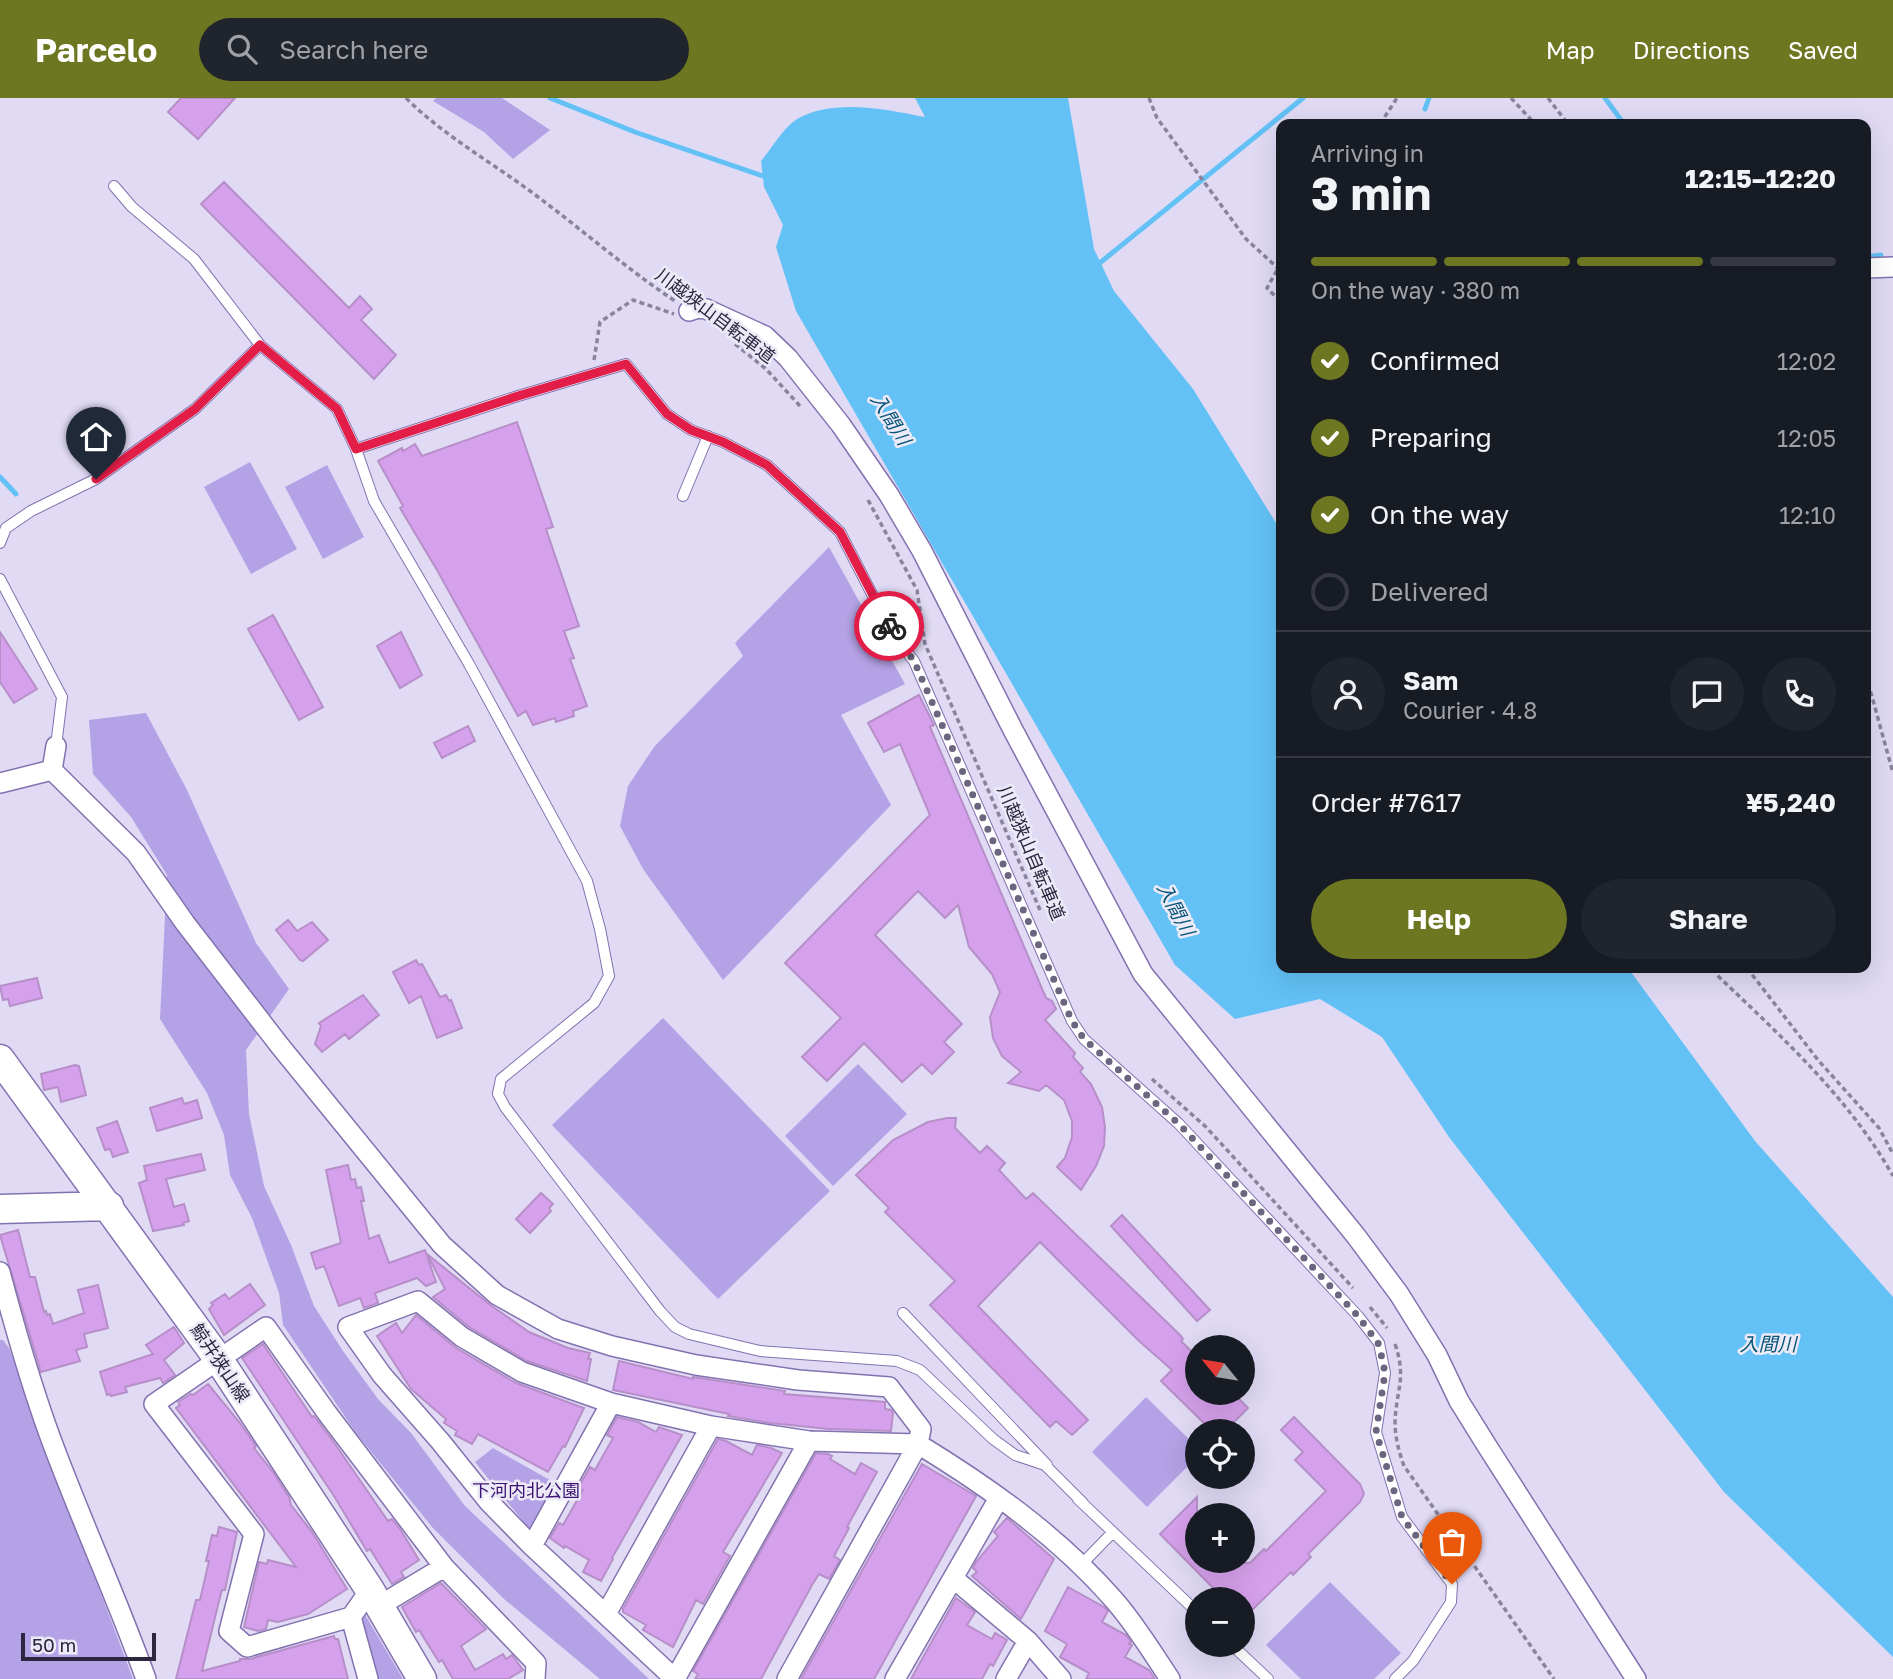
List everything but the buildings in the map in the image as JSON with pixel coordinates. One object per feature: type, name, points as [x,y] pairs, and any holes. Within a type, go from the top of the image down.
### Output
[{"type":"main road","name":"鯨井狭山線","points":[[0,1059],[219,1360],[375,1598],[422,1679]]},
{"type":"main road","points":[[0,1209],[109,1206]]},
{"type":"street","points":[[1871,268],[1893,267]]},
{"type":"street","points":[[689,311],[706,309],[765,336],[788,358],[841,425],[889,495],[922,551],[1012,728],[1143,974],[1356,1236],[1399,1294],[1437,1355],[1459,1402],[1636,1679]]},
{"type":"street","points":[[52,770],[56,746]]},
{"type":"street","points":[[0,782],[52,770]]},
{"type":"street","points":[[52,770],[136,853],[185,923],[280,1046],[442,1245],[497,1295],[558,1329],[648,1354],[696,1365],[798,1380],[889,1387],[922,1429],[918,1444],[787,1679]]},
{"type":"street","points":[[0,1272],[12,1333],[48,1432],[121,1610],[146,1679]]},
{"type":"street","points":[[809,1441],[675,1679],[532,1546],[489,1502],[440,1441],[382,1376],[348,1327],[418,1301],[462,1337],[502,1362],[544,1381],[611,1403],[711,1426],[809,1441],[918,1444],[959,1469],[1038,1526],[1081,1565],[1132,1623],[1170,1679]]},
{"type":"street","points":[[444,1567],[375,1598],[351,1617],[247,1647],[229,1631],[254,1534],[155,1404],[266,1326],[327,1413],[444,1567],[536,1664],[535,1679]]},
{"type":"street","points":[[532,1546],[611,1403]]},
{"type":"street","points":[[606,1614],[711,1426]]},
{"type":"street","points":[[895,1679],[999,1498]]},
{"type":"street","points":[[953,1578],[1028,1642],[1061,1679]]},
{"type":"street","points":[[351,1617],[368,1679]]},
{"type":"street","points":[[1006,1679],[1028,1642]]},
{"type":"lane","points":[[114,186],[132,206],[194,259],[260,345],[337,409],[356,449],[374,501],[469,664],[587,881],[609,976],[594,1003],[501,1079],[498,1094],[505,1107],[660,1311],[676,1326],[689,1334],[760,1351],[897,1361],[920,1370],[993,1439],[1014,1455],[1045,1465],[1083,1503]]},
{"type":"lane","points":[[0,543],[6,528],[96,479],[195,409],[260,345]]},
{"type":"lane","points":[[356,449],[626,364],[667,414],[691,430],[767,465],[840,532],[894,635],[914,661],[1072,1021],[1084,1039],[1179,1124],[1358,1316],[1378,1343],[1385,1373],[1376,1432],[1402,1517],[1452,1584],[1451,1602],[1413,1661],[1395,1679]]},
{"type":"lane","points":[[683,496],[708,436]]},
{"type":"lane","points":[[0,579],[62,697],[56,746]]},
{"type":"lane","points":[[903,1313],[1112,1533],[1185,1601]]},
{"type":"lane","points":[[1081,1565],[1112,1533]]},
{"type":"lane","points":[[1245,1657],[1268,1679]]},
{"type":"path","name":"川越狭山自転車道","points":[[406,98],[439,128],[536,195],[625,267],[689,311]]},
{"type":"path","points":[[1149,98],[1157,118],[1245,239],[1276,266]]},
{"type":"path","points":[[1383,119],[1397,98]]},
{"type":"path","points":[[1511,98],[1530,119]]},
{"type":"path","points":[[1548,98],[1564,119]]},
{"type":"path","points":[[1276,274],[1267,288],[1276,297]]},
{"type":"path","points":[[594,374],[594,351],[600,322],[633,300],[670,315],[689,311]]},
{"type":"path","name":"川越狭山自転車道","points":[[729,340],[766,369],[801,407]]},
{"type":"path","name":"川越狭山自転車道","points":[[866,497],[917,590],[925,644],[1044,920]]},
{"type":"path","points":[[1871,694],[1893,772]]},
{"type":"path","points":[[1717,973],[1811,1065],[1874,1142],[1893,1176]]},
{"type":"path","points":[[1751,973],[1818,1060],[1879,1128],[1893,1154]]},
{"type":"path","points":[[1149,1077],[1206,1127],[1360,1295]]},
{"type":"path","points":[[1368,1305],[1390,1333]]},
{"type":"path","points":[[1394,1343],[1401,1370],[1395,1422],[1404,1465],[1554,1679]]},
{"type":"green space","points":[[436,98],[502,98],[550,130],[513,159],[484,132],[433,101]]},
{"type":"green space","points":[[250,462],[297,549],[251,574],[204,487]]},
{"type":"green space","points":[[327,465],[364,537],[323,559],[285,487]]},
{"type":"green space","points":[[829,547],[905,684],[841,715],[891,805],[723,980],[643,869],[620,826],[628,786],[654,747],[743,656],[735,643]]},
{"type":"green space","points":[[146,713],[187,790],[256,943],[289,989],[246,1050],[249,1114],[264,1186],[291,1245],[314,1306],[378,1399],[411,1433],[465,1506],[649,1679],[600,1679],[504,1599],[432,1527],[356,1433],[283,1325],[279,1293],[252,1218],[230,1175],[224,1135],[207,1093],[160,1019],[167,875],[131,817],[93,774],[89,720]]},
{"type":"green space","points":[[663,1018],[830,1191],[718,1299],[552,1125]]},
{"type":"green space","points":[[858,1064],[907,1114],[833,1186],[785,1136]]},
{"type":"green space","points":[[0,1340],[9,1348],[133,1679],[0,1679]]},
{"type":"green space","points":[[1146,1397],[1185,1435],[1185,1469],[1147,1507],[1092,1452]]},
{"type":"green space","name":"下河内北公園","points":[[493,1448],[557,1484],[530,1530],[475,1462]]},
{"type":"green space","points":[[1330,1582],[1401,1653],[1374,1679],[1301,1679],[1266,1645]]},
{"type":"green space","points":[[364,1613],[403,1679],[377,1679],[361,1622]]},
{"type":"water","name":"入間川","points":[[915,98],[1068,98],[1094,249],[1114,291],[1193,389],[1276,523],[1276,973],[1632,973],[1755,1141],[1893,1297],[1893,1657],[1724,1492],[1449,1137],[1382,1037],[1320,999],[1235,1019],[1175,965],[796,311],[776,247],[783,225],[764,187],[761,161],[797,119],[811,113],[843,107],[925,117]]},
{"type":"waterway","points":[[550,98],[635,132],[769,178]]},
{"type":"waterway","points":[[1277,119],[1303,98]]},
{"type":"waterway","points":[[1425,109],[1429,98]]},
{"type":"waterway","points":[[1605,98],[1620,119]]},
{"type":"waterway","points":[[1096,266],[1276,120]]},
{"type":"waterway","points":[[1871,256],[1881,255]]},
{"type":"waterway","points":[[0,477],[16,494]]},
{"type":"way so far","points":[[889,626],[914,661],[1060,996],[1084,1039],[1179,1124],[1358,1316],[1378,1343],[1385,1373],[1376,1432],[1402,1517],[1452,1584]]},
{"type":"route","points":[[96,479],[195,409],[260,345],[337,409],[356,449],[626,364],[667,414],[691,430],[723,442],[767,465],[840,532],[889,626]]}]
